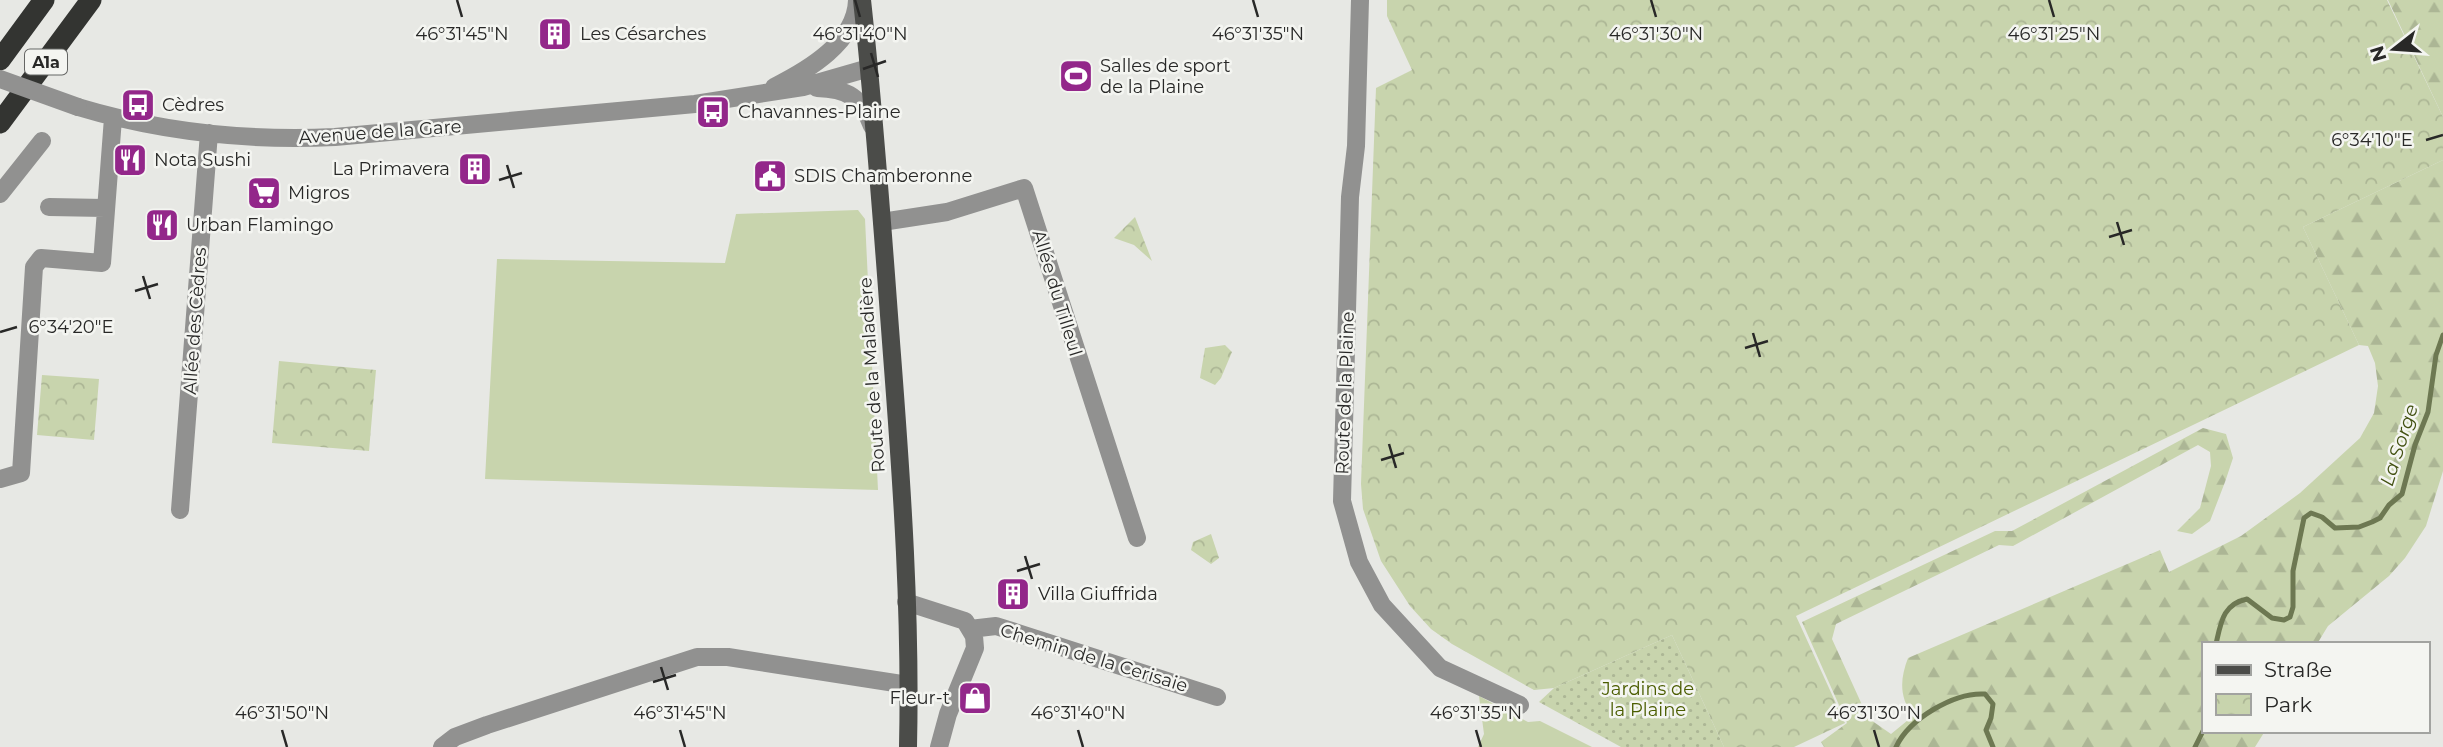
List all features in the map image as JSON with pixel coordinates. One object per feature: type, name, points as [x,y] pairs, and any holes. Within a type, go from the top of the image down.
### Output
[{"type":"highway","name":"A1a","points":[[0,60],[44,0]]},
{"type":"highway","name":"A1a","points":[[0,123],[91,0]]},
{"type":"main road","name":"Route de la Maladière","points":[[859,0],[875,134],[900,456],[908,747]]},
{"type":"street","name":"Avenue de la Gare","points":[[765,92],[791,79],[838,46],[857,12],[859,0]]},
{"type":"street","name":"Route de la Plaine","points":[[1360,0],[1356,146],[1350,197],[1342,502],[1359,562],[1382,605],[1440,668],[1520,705]]},
{"type":"street","name":"Avenue de la Gare","points":[[0,79],[113,118],[209,133],[290,139],[695,104],[803,87],[869,68]]},
{"type":"street","name":"Avenue de la Gare","points":[[803,87],[836,88],[849,94],[864,106],[875,134]]},
{"type":"street","points":[[0,479],[21,473],[34,267],[41,258],[102,263],[113,118]]},
{"type":"street","name":"Allée des Cèdres","points":[[180,510],[209,133]]},
{"type":"street","points":[[0,194],[42,141]]},
{"type":"street","name":"Allée du Tilleul","points":[[882,222],[947,212],[1024,188],[1137,538]]},
{"type":"street","points":[[49,207],[106,208]]},
{"type":"street","name":"Chemin de la Cerisaie","points":[[906,602],[965,621],[974,636],[975,648],[948,714],[939,747]]},
{"type":"street","name":"Chemin de la Cerisaie","points":[[970,629],[996,626],[1217,697]]},
{"type":"street","points":[[442,747],[456,737],[487,725],[697,657],[728,657],[908,685]]},
{"type":"green space","points":[[1387,0],[2387,0],[2443,117],[2443,160],[2303,227],[2359,345],[1796,616],[1845,723],[1794,747],[1724,747],[1672,635],[1554,688],[1534,690],[1452,644],[1431,629],[1410,606],[1381,561],[1363,509],[1361,484],[1376,88],[1412,70],[1387,16]]},
{"type":"green space","points":[[2388,0],[2443,0],[2443,117]]},
{"type":"green space","points":[[2443,160],[2443,471],[2426,526],[2405,558],[2389,576],[2328,626],[2318,642],[2202,642],[2202,733],[2264,733],[2255,747],[1824,747],[1821,742],[1847,723],[1802,622],[1995,531],[2012,531],[2203,428],[2226,434],[2233,458],[2225,482],[2210,521],[2192,534],[2177,531],[2200,508],[2211,466],[2210,452],[2198,445],[2013,546],[1999,545],[1836,624],[1832,639],[1868,718],[1891,734],[1913,716],[1905,702],[1902,688],[1908,658],[2160,550],[2169,572],[2241,536],[2300,493],[2360,438],[2374,413],[2378,386],[2375,363],[2368,346],[2359,345],[2303,227]]},
{"type":"green space","points":[[858,210],[865,219],[878,490],[485,479],[497,259],[725,263],[736,214]]},
{"type":"green space","points":[[1135,217],[1152,261],[1134,245],[1114,238]]},
{"type":"green space","points":[[1225,345],[1232,352],[1221,378],[1215,385],[1200,378],[1205,348]]},
{"type":"green space","points":[[279,361],[376,370],[369,451],[272,443]]},
{"type":"green space","points":[[42,375],[99,379],[94,440],[37,435]]},
{"type":"green space","points":[[1211,534],[1219,558],[1211,564],[1191,550],[1193,542]]},
{"type":"green space","name":"Jardins de la Plaine","points":[[1672,635],[1724,747],[1621,747],[1539,702],[1554,688]]},
{"type":"green space","points":[[1479,696],[1528,722],[1540,721],[1592,747],[1478,747],[1484,734]]},
{"type":"waterway","name":"La Sorge","points":[[2216,642],[2224,615],[2239,601],[2247,599],[2272,618],[2284,620],[2290,617],[2293,607],[2293,571],[2304,518],[2311,513],[2322,517],[2335,528],[2359,527],[2380,518],[2389,505],[2402,494],[2415,445],[2428,412],[2436,355],[2443,335]]},
{"type":"waterway","name":"La Sorge","points":[[1896,747],[1911,727],[1934,709],[1960,698],[1985,694],[1993,704],[1986,730],[1993,747]]},
{"type":"waterway","name":"La Sorge","points":[[2195,747],[2202,733]]},
{"type":"place","name":"Les Césarches","points":[[555,34]]},
{"type":"place","name":"Salles de sport de la Plaine","points":[[1076,76]]},
{"type":"place","name":"Cèdres","points":[[138,105]]},
{"type":"place","name":"Chavannes-Plaine","points":[[713,112]]},
{"type":"place","name":"Nota Sushi","points":[[130,160]]},
{"type":"place","name":"La Primavera","points":[[475,169]]},
{"type":"place","name":"SDIS Chamberonne","points":[[770,176]]},
{"type":"place","name":"Migros","points":[[264,193]]},
{"type":"place","name":"Urban Flamingo","points":[[162,225]]},
{"type":"place","name":"Villa Giuffrida","points":[[1013,594]]},
{"type":"place","name":"Fleur-t","points":[[975,698]]}]
